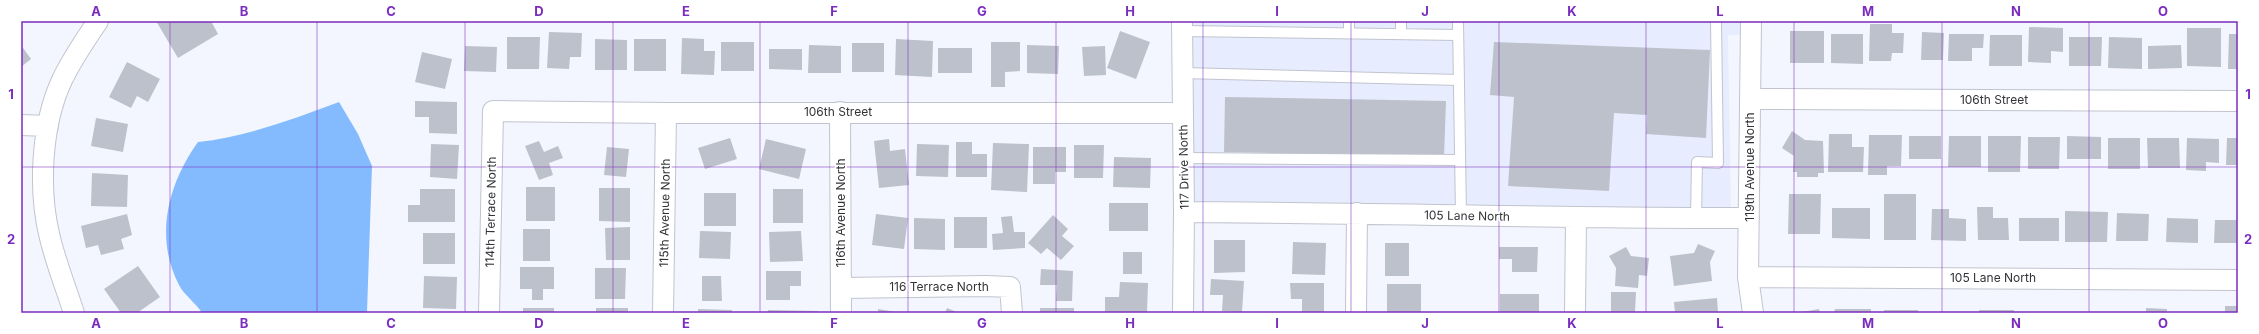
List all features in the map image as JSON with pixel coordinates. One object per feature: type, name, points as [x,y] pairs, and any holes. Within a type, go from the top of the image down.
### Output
[{"type":"street","points":[[74,313],[50,238],[44,205],[43,164],[48,126],[61,81],[78,51],[98,21]]},
{"type":"street","name":"119th Avenue North","points":[[1751,21],[1748,277],[1753,313]]},
{"type":"street","name":"117 Drive North","points":[[1182,26],[1184,158],[1183,313]]},
{"type":"street","name":"106th Street","points":[[1750,99],[2238,102]]},
{"type":"street","name":"106th Street","points":[[492,111],[666,114],[840,112],[1183,113]]},
{"type":"street","name":"114th Terrace North","points":[[489,313],[492,111]]},
{"type":"street","name":"116th Avenue North","points":[[840,112],[841,313]]},
{"type":"street","name":"115th Avenue North","points":[[663,313],[666,114]]},
{"type":"street","points":[[21,126],[48,126]]},
{"type":"street","name":"105 Lane North","points":[[1184,212],[1357,213],[1576,218],[1749,218]]},
{"type":"street","points":[[1356,313],[1357,213]]},
{"type":"street","points":[[1575,313],[1576,218]]},
{"type":"street","name":"105 Lane North","points":[[1748,277],[2238,280]]},
{"type":"street","name":"116 Terrace North","points":[[842,288],[1010,287],[1012,313]]},
{"type":"lane","points":[[1234,21],[1234,32]]},
{"type":"lane","points":[[1349,21],[1349,33]]},
{"type":"lane","points":[[1401,21],[1401,34]]},
{"type":"lane","points":[[1458,21],[1461,216]]},
{"type":"lane","points":[[1696,218],[1697,162],[1718,163],[1716,21]]},
{"type":"lane","points":[[1182,26],[1234,32],[1458,35]]},
{"type":"lane","points":[[1182,73],[1459,80]]},
{"type":"lane","points":[[1184,158],[1460,160]]},
{"type":"shaded area","points":[[1192,21],[1741,21],[1741,35],[1728,35],[1731,209],[1576,209],[1367,204],[1194,203]]},
{"type":"water","points":[[339,102],[358,134],[372,166],[367,312],[202,313],[179,285],[171,267],[167,248],[166,230],[172,193],[179,175],[198,142],[216,140],[252,132]]},
{"type":"building","points":[[156,21],[211,21],[218,34],[178,58]]},
{"type":"building","points":[[1870,24],[1892,24],[1892,33],[1904,33],[1903,53],[1892,53],[1891,61],[1869,61]]},
{"type":"building","points":[[2029,27],[2063,28],[2063,52],[2051,51],[2051,63],[2028,62]]},
{"type":"building","points":[[2187,28],[2221,28],[2221,67],[2187,66]]},
{"type":"building","points":[[1120,31],[1150,42],[1136,79],[1107,68]]},
{"type":"building","points":[[1790,31],[1824,31],[1824,63],[1790,63]]},
{"type":"building","points":[[549,32],[582,33],[581,57],[570,57],[569,69],[547,68]]},
{"type":"building","points":[[1922,32],[1944,33],[1943,60],[1921,60]]},
{"type":"building","points":[[1831,34],[1863,34],[1863,64],[1831,63]]},
{"type":"building","points":[[1949,34],[1984,34],[1983,48],[1972,48],[1972,61],[1948,61]]},
{"type":"building","points":[[2229,34],[2238,34],[2238,69],[2228,69]]},
{"type":"building","points":[[1990,35],[2022,35],[2022,66],[1989,66]]},
{"type":"building","points":[[507,37],[540,37],[539,69],[507,69]]},
{"type":"building","points":[[2069,37],[2102,37],[2101,66],[2069,66]]},
{"type":"building","points":[[2109,37],[2142,38],[2142,69],[2108,68]]},
{"type":"building","points":[[682,38],[704,39],[704,51],[715,51],[714,75],[681,74]]},
{"type":"building","points":[[595,39],[627,40],[627,70],[595,70]]},
{"type":"building","points":[[634,39],[666,39],[666,71],[634,71]]},
{"type":"building","points":[[896,39],[933,41],[932,77],[895,75]]},
{"type":"building","points":[[721,42],[754,42],[754,71],[721,71]]},
{"type":"building","points":[[991,42],[1020,42],[1020,71],[1005,72],[1005,87],[991,87]]},
{"type":"building","points":[[1494,42],[1710,50],[1706,138],[1646,134],[1647,115],[1614,113],[1609,191],[1508,186],[1514,97],[1490,95]]},
{"type":"building","points":[[852,43],[884,43],[884,72],[852,72]]},
{"type":"building","points":[[21,45],[31,59],[21,67]]},
{"type":"building","points":[[809,45],[841,46],[841,73],[808,73]]},
{"type":"building","points":[[1027,45],[1059,46],[1058,74],[1027,73]]},
{"type":"building","points":[[2181,45],[2182,68],[2148,69],[2148,46]]},
{"type":"building","points":[[465,46],[497,47],[496,72],[464,71]]},
{"type":"building","points":[[1105,46],[1106,75],[1084,76],[1082,47]]},
{"type":"building","points":[[938,48],[972,48],[972,73],[938,73]]},
{"type":"building","points":[[769,49],[802,49],[802,70],[769,69]]},
{"type":"building","points":[[422,52],[452,59],[445,89],[415,82]]},
{"type":"building","points":[[127,62],[160,79],[148,102],[137,96],[131,108],[109,97]]},
{"type":"building","points":[[1225,97],[1446,101],[1444,157],[1224,152]]},
{"type":"building","points":[[415,101],[457,102],[457,134],[429,133],[429,117],[415,117]]},
{"type":"building","points":[[96,118],[128,124],[123,152],[91,146]]},
{"type":"building","points":[[1792,131],[1805,140],[1823,141],[1824,173],[1818,173],[1818,177],[1797,177],[1797,172],[1793,172],[1794,156],[1782,148]]},
{"type":"building","points":[[1829,134],[1852,134],[1852,147],[1864,147],[1863,172],[1828,172]]},
{"type":"building","points":[[1869,135],[1902,135],[1901,166],[1887,166],[1887,175],[1868,175]]},
{"type":"building","points":[[1909,136],[1941,136],[1941,159],[1909,159]]},
{"type":"building","points":[[1949,136],[1981,136],[1981,167],[1948,167]]},
{"type":"building","points":[[1988,136],[2021,136],[2020,172],[1988,172]]},
{"type":"building","points":[[2067,136],[2101,137],[2101,159],[2067,159]]},
{"type":"building","points":[[2028,137],[2060,137],[2059,169],[2028,169]]},
{"type":"building","points":[[730,138],[737,159],[705,169],[698,148]]},
{"type":"building","points":[[2108,138],[2140,138],[2140,169],[2108,169]]},
{"type":"building","points":[[2147,138],[2179,138],[2180,168],[2148,168]]},
{"type":"building","points":[[2187,138],[2219,139],[2219,163],[2206,162],[2206,171],[2186,170]]},
{"type":"building","points":[[2227,138],[2238,138],[2238,165],[2226,165]]},
{"type":"building","points":[[766,139],[806,149],[799,179],[759,169]]},
{"type":"building","points":[[889,139],[890,151],[905,149],[909,185],[879,188],[874,141]]},
{"type":"building","points":[[539,141],[544,152],[558,146],[563,158],[549,163],[553,175],[539,180],[525,146]]},
{"type":"building","points":[[956,142],[972,142],[972,154],[987,154],[987,177],[956,177]]},
{"type":"building","points":[[993,143],[1029,144],[1027,192],[991,190]]},
{"type":"building","points":[[431,144],[459,145],[457,179],[430,177]]},
{"type":"building","points":[[917,144],[949,145],[948,177],[916,176]]},
{"type":"building","points":[[1074,145],[1104,145],[1103,178],[1074,178]]},
{"type":"building","points":[[607,147],[629,149],[626,177],[604,175]]},
{"type":"building","points":[[1033,147],[1066,147],[1066,172],[1055,172],[1055,184],[1033,184]]},
{"type":"building","points":[[1114,157],[1151,158],[1150,188],[1113,187]]},
{"type":"building","points":[[92,173],[128,175],[127,207],[91,206]]},
{"type":"building","points":[[526,187],[555,187],[555,221],[526,221]]},
{"type":"building","points":[[599,188],[630,188],[630,222],[599,221]]},
{"type":"building","points":[[420,189],[455,189],[455,222],[408,222],[408,205],[420,205]]},
{"type":"building","points":[[773,189],[803,189],[803,223],[773,223]]},
{"type":"building","points":[[704,193],[736,193],[736,226],[704,226]]},
{"type":"building","points":[[1789,194],[1821,194],[1820,234],[1788,234]]},
{"type":"building","points":[[1884,194],[1916,194],[1916,240],[1884,240]]},
{"type":"building","points":[[1109,203],[1148,203],[1148,231],[1109,231]]},
{"type":"building","points":[[1977,207],[1993,207],[1993,218],[2008,218],[2009,240],[1978,240]]},
{"type":"building","points":[[1832,208],[1870,208],[1870,239],[1832,238]]},
{"type":"building","points":[[1932,209],[1949,209],[1949,218],[1966,219],[1966,241],[1931,240]]},
{"type":"building","points":[[2065,211],[2108,212],[2107,242],[2065,242]]},
{"type":"building","points":[[2117,213],[2149,214],[2148,241],[2116,241]]},
{"type":"building","points":[[127,214],[132,235],[121,239],[124,249],[101,255],[98,245],[86,248],[81,226]]},
{"type":"building","points":[[876,214],[908,218],[904,249],[872,245]]},
{"type":"building","points":[[1053,215],[1068,229],[1062,236],[1074,246],[1061,260],[1047,248],[1041,254],[1028,243]]},
{"type":"building","points":[[1012,216],[1014,232],[1025,232],[1025,248],[993,250],[992,234],[1003,233],[1001,217]]},
{"type":"building","points":[[954,217],[987,217],[987,248],[954,248]]},
{"type":"building","points":[[914,218],[945,219],[945,250],[914,249]]},
{"type":"building","points":[[2019,218],[2059,218],[2059,241],[2019,241]]},
{"type":"building","points":[[2167,218],[2198,219],[2198,243],[2166,242]]},
{"type":"building","points":[[2215,220],[2238,220],[2238,243],[2214,243]]},
{"type":"building","points":[[630,227],[630,260],[606,260],[605,228]]},
{"type":"building","points":[[523,229],[550,229],[550,261],[523,261]]},
{"type":"building","points":[[700,231],[731,232],[730,259],[699,258]]},
{"type":"building","points":[[801,231],[803,261],[770,262],[769,232]]},
{"type":"building","points":[[423,233],[455,233],[455,264],[423,264]]},
{"type":"building","points":[[1214,240],[1245,240],[1245,272],[1214,273]]},
{"type":"building","points":[[1293,242],[1326,243],[1325,275],[1292,274]]},
{"type":"building","points":[[1385,243],[1409,243],[1409,276],[1385,276]]},
{"type":"building","points":[[1698,244],[1715,251],[1710,262],[1712,281],[1674,286],[1670,256],[1694,253]]},
{"type":"building","points":[[1499,247],[1538,247],[1537,272],[1512,272],[1512,259],[1499,259]]},
{"type":"building","points":[[1626,247],[1631,256],[1649,258],[1647,276],[1639,275],[1638,288],[1615,286],[1616,268],[1609,256]]},
{"type":"building","points":[[1123,252],[1142,252],[1142,274],[1123,274]]},
{"type":"building","points":[[138,266],[160,297],[137,313],[121,313],[104,289]]},
{"type":"building","points":[[520,267],[554,267],[554,289],[543,289],[543,300],[532,300],[532,289],[520,289]]},
{"type":"building","points":[[595,268],[626,268],[625,299],[595,299]]},
{"type":"building","points":[[1041,269],[1073,271],[1072,301],[1056,301],[1057,285],[1040,285]]},
{"type":"building","points":[[766,271],[801,271],[801,286],[790,286],[790,300],[766,300]]},
{"type":"building","points":[[424,276],[457,277],[456,309],[423,308]]},
{"type":"building","points":[[702,276],[721,276],[722,301],[702,301]]},
{"type":"building","points":[[1211,279],[1244,281],[1242,312],[1222,311],[1223,295],[1210,295]]},
{"type":"building","points":[[1120,282],[1148,283],[1147,313],[1105,312],[1105,297],[1119,297]]},
{"type":"building","points":[[1290,283],[1324,283],[1324,313],[1302,313],[1302,299],[1291,299]]},
{"type":"building","points":[[1387,284],[1421,284],[1421,313],[1387,313]]},
{"type":"building","points":[[1611,292],[1636,292],[1635,313],[1611,313]]},
{"type":"building","points":[[1500,294],[1539,294],[1539,313],[1500,313]]},
{"type":"building","points":[[1717,298],[1718,313],[1675,313],[1674,302]]},
{"type":"building","points":[[2225,306],[2238,306],[2238,313],[2225,313]]},
{"type":"building","points":[[523,308],[554,308],[554,313],[523,313]]},
{"type":"building","points":[[596,308],[628,308],[628,313],[596,313]]},
{"type":"building","points":[[947,308],[959,313],[945,313]]},
{"type":"building","points":[[1040,308],[1074,308],[1074,313],[1040,313]]},
{"type":"building","points":[[2146,308],[2167,309],[2167,313],[2146,313]]},
{"type":"building","points":[[698,309],[732,310],[732,313],[698,313]]},
{"type":"building","points":[[878,309],[896,312],[896,313],[878,313]]},
{"type":"building","points":[[1819,309],[1820,313],[1802,313],[1802,312]]},
{"type":"building","points":[[1835,309],[1871,309],[1871,313],[1834,313]]},
{"type":"building","points":[[768,310],[818,311],[818,313],[768,313]]},
{"type":"building","points":[[1884,310],[1918,310],[1918,313],[1884,313]]},
{"type":"building","points":[[1979,310],[2014,310],[2014,313],[1979,313]]}]
